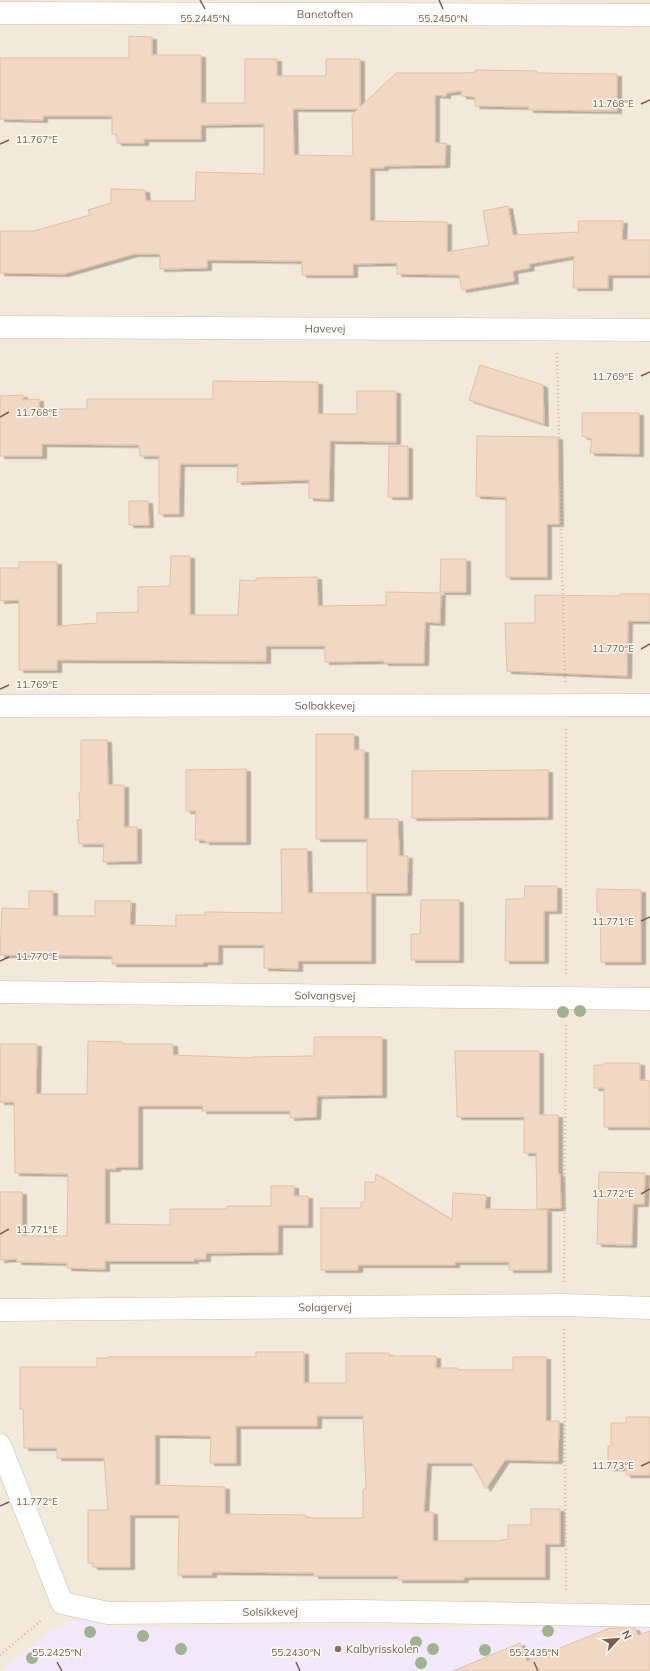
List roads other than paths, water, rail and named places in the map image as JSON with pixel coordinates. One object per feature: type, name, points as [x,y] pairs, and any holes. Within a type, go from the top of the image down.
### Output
[{"type":"street","name":"Banetoften","points":[[0,13],[202,6],[650,15]]},
{"type":"street","name":"Havevej","points":[[0,327],[650,330]]},
{"type":"street","name":"Solbakkevej","points":[[0,706],[650,705]]},
{"type":"street","name":"Solvangsvej","points":[[0,992],[650,1000]]},
{"type":"street","name":"Solagervej","points":[[0,1310],[564,1305],[650,1308]]},
{"type":"street","name":"Solsikkevej","points":[[0,1445],[62,1603],[108,1613],[358,1611],[566,1616],[650,1616]]},
{"type":"place","name":"Kalbyrisskolen","points":[[338,1649]]}]
